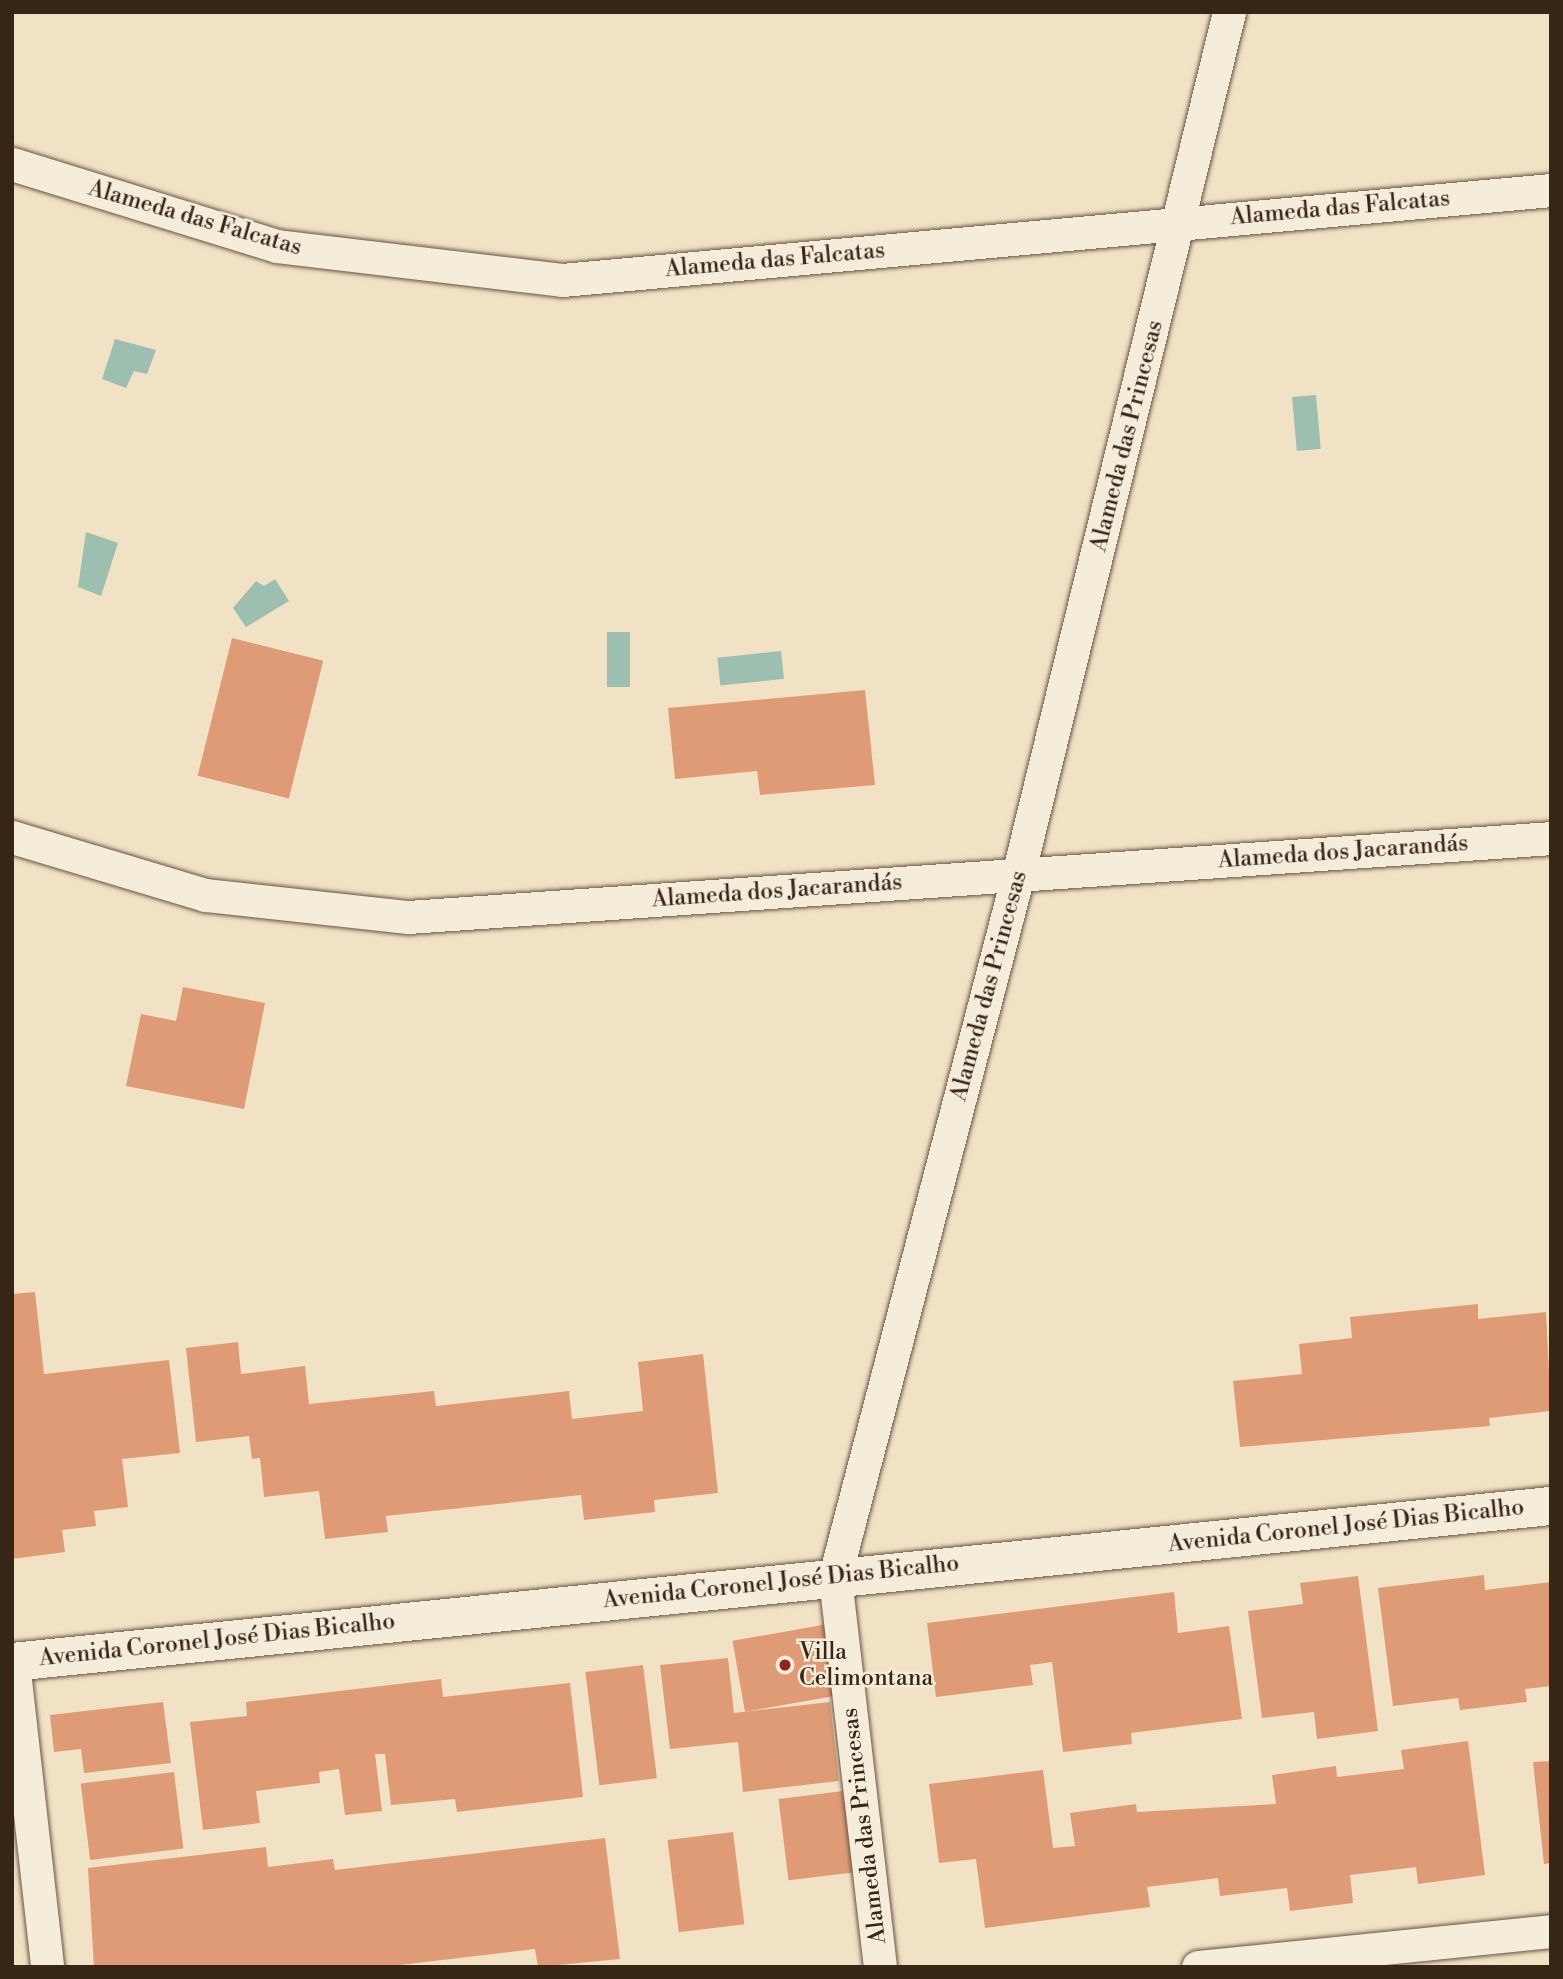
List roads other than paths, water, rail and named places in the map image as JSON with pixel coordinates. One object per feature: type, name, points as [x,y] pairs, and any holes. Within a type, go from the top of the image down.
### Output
[{"type":"street","name":"Alameda das Princesas","points":[[880,1967],[835,1576],[1018,875],[1181,221],[1229,12]]},
{"type":"street","name":"Alameda das Falcatas","points":[[12,164],[277,246],[562,280],[1181,221],[1551,190]]},
{"type":"street","name":"Alameda dos Jacarandás","points":[[12,836],[205,895],[408,917],[1551,838]]},
{"type":"street","name":"Avenida Coronel José Dias Bicalho","points":[[13,1662],[835,1576],[1551,1506]]},
{"type":"street","points":[[13,1662],[47,1967]]},
{"type":"street","points":[[1198,1967],[1551,1931]]},
{"type":"place","name":"Villa Celimontana","points":[[785,1665]]}]
